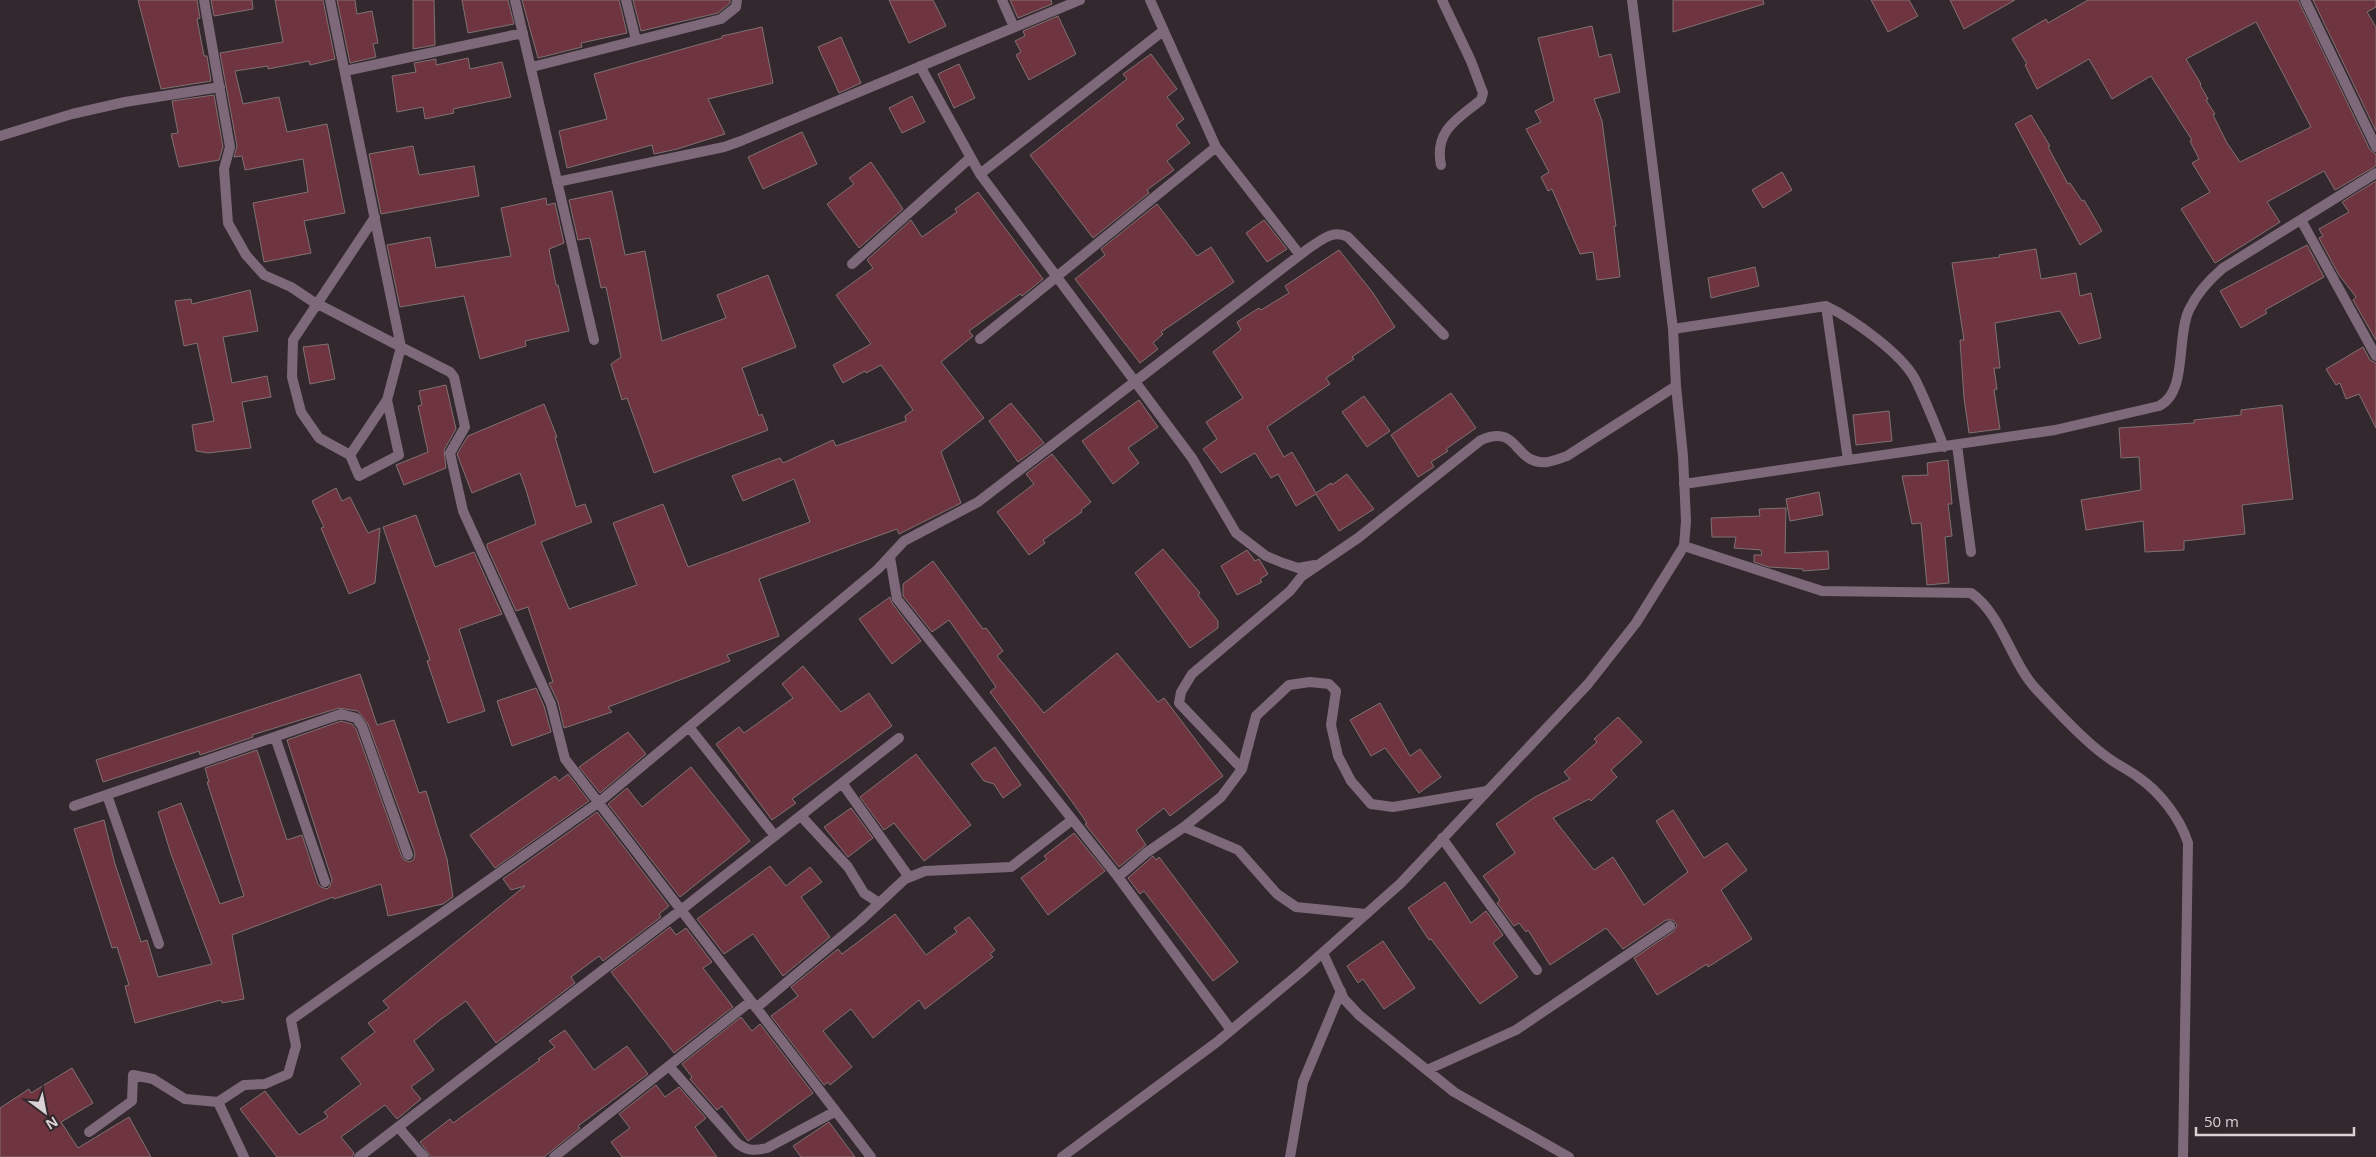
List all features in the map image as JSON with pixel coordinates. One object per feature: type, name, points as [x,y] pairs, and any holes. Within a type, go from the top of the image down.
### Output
[{"type":"street","points":[[204,0],[230,147],[224,168],[228,223],[246,255],[264,275],[292,287],[317,304],[445,369],[454,377],[466,427],[450,452],[463,511],[551,704],[565,759],[871,1157]]},
{"type":"street","points":[[330,0],[402,347],[388,400],[350,455]]},
{"type":"street","points":[[515,0],[594,340]]},
{"type":"street","points":[[626,0],[636,40]]},
{"type":"street","points":[[532,67],[721,18],[736,7],[737,0]]},
{"type":"street","points":[[1002,0],[1014,27]]},
{"type":"street","points":[[557,182],[724,147],[1080,0]]},
{"type":"street","points":[[1150,0],[1216,147],[1300,255]]},
{"type":"street","points":[[1441,165],[1440,144],[1446,131],[1481,100],[1483,93],[1471,61],[1442,0]]},
{"type":"street","points":[[1062,1157],[1231,1030],[1323,953],[1401,883],[1588,684],[1630,631],[1684,546],[1686,521],[1676,386],[1674,328],[1632,0]]},
{"type":"street","points":[[2305,0],[2376,147]]},
{"type":"street","points":[[980,174],[1164,31]]},
{"type":"street","points":[[345,71],[523,33]]},
{"type":"street","points":[[920,66],[980,174],[1192,458],[1236,533],[1266,556],[1283,564],[1298,568],[1316,565]]},
{"type":"street","points":[[0,136],[72,114],[116,104],[220,87]]},
{"type":"street","points":[[980,338],[1216,147]]},
{"type":"street","points":[[852,264],[970,158]]},
{"type":"street","points":[[1684,484],[2055,430],[2166,403],[2174,390],[2188,311],[2201,289],[2223,268],[2376,173]]},
{"type":"street","points":[[375,217],[293,340],[292,377],[301,412],[319,438],[350,455],[359,476],[399,455],[388,400]]},
{"type":"street","points":[[2301,220],[2376,356]]},
{"type":"street","points":[[89,1132],[132,1101],[133,1075],[153,1079],[185,1099],[218,1102],[244,1085],[265,1084],[288,1074],[296,1046],[291,1020],[598,802],[878,569],[904,541],[978,502],[1300,255],[1330,235],[1340,233],[1348,237],[1444,335]]},
{"type":"street","points":[[1674,328],[1826,306],[1842,313],[1895,354],[1906,366],[1914,378],[1944,446]]},
{"type":"street","points":[[1826,306],[1848,460]]},
{"type":"street","points":[[1242,769],[1179,703],[1181,692],[1192,674],[1290,591],[1302,576],[1358,538],[1481,440],[1500,434],[1508,438],[1530,459],[1546,462],[1567,456],[1676,386]]},
{"type":"street","points":[[1956,445],[1971,552]]},
{"type":"street","points":[[1684,546],[1822,591],[1971,593],[1987,608],[2020,667],[2036,689],[2103,754],[2152,788],[2173,813],[2184,830],[2188,843],[2183,1157]]},
{"type":"street","points":[[890,557],[897,599],[1118,878],[1231,1030]]},
{"type":"street","points":[[1118,878],[1146,853],[1184,827],[1221,797],[1242,769],[1256,716],[1289,685],[1310,682],[1329,684],[1336,690],[1331,725],[1338,756],[1351,781],[1371,804],[1393,807],[1487,791]]},
{"type":"street","points":[[74,806],[341,714],[356,718],[362,726],[408,855]]},
{"type":"street","points":[[689,727],[775,836]]},
{"type":"street","points":[[275,736],[325,882]]},
{"type":"street","points":[[358,1157],[399,1128],[681,910],[899,738]]},
{"type":"street","points":[[842,783],[909,877]]},
{"type":"street","points":[[107,795],[159,944]]},
{"type":"street","points":[[801,816],[848,867],[864,893],[878,903]]},
{"type":"street","points":[[554,1157],[669,1066],[754,1004],[909,877],[925,871],[1011,867],[1072,820]]},
{"type":"street","points":[[1184,827],[1238,850],[1277,894],[1296,907],[1366,914]]},
{"type":"street","points":[[1442,838],[1537,970]]},
{"type":"street","points":[[1427,1070],[1516,1030],[1670,926]]},
{"type":"street","points":[[1323,953],[1341,991],[1351,1008],[1359,1015],[1459,1095],[1569,1157]]},
{"type":"street","points":[[1290,1157],[1303,1082],[1341,991]]},
{"type":"street","points":[[669,1066],[745,1149],[756,1151],[767,1148],[836,1111]]},
{"type":"street","points":[[218,1102],[245,1157]]},
{"type":"street","points":[[399,1128],[424,1157]]},
{"type":"building","points":[[138,0],[197,0],[200,18],[197,19],[204,56],[207,56],[211,81],[161,89]]},
{"type":"building","points":[[211,0],[252,0],[253,9],[214,16]]},
{"type":"building","points":[[275,0],[323,0],[335,59],[310,65],[309,61],[268,69],[268,66],[235,71],[243,104],[279,97],[287,132],[327,124],[345,213],[304,221],[311,253],[264,262],[253,203],[308,192],[303,159],[245,170],[242,156],[234,157],[237,146],[220,53],[283,42]]},
{"type":"building","points":[[337,0],[355,0],[357,14],[372,11],[378,43],[373,44],[376,57],[350,63]]},
{"type":"building","points":[[413,0],[434,0],[435,45],[413,49]]},
{"type":"building","points":[[462,0],[508,0],[514,24],[468,33]]},
{"type":"building","points":[[522,0],[619,0],[627,33],[581,43],[582,47],[538,58]]},
{"type":"building","points":[[633,0],[730,0],[730,3],[718,13],[641,31]]},
{"type":"building","points":[[889,0],[933,0],[946,26],[909,43]]},
{"type":"building","points":[[1010,0],[1051,0],[1052,4],[1018,18]]},
{"type":"building","points":[[1673,0],[1763,0],[1764,4],[1673,32]]},
{"type":"building","points":[[1871,0],[1909,0],[1918,16],[1888,32]]},
{"type":"building","points":[[1950,0],[2015,0],[1964,29]]},
{"type":"building","points":[[2088,0],[2298,0],[2370,150],[2376,154],[2376,166],[2335,190],[2324,171],[2267,202],[2280,222],[2215,263],[2181,209],[2210,192],[2192,163],[2199,159],[2190,141],[2192,140],[2151,76],[2112,99],[2089,59],[2037,89],[2025,65],[2027,64],[2012,39],[2046,19],[2048,23]],"holes":[[[2256,22],[2311,127],[2240,162],[2227,143],[2213,115],[2215,114],[2206,100],[2208,99],[2201,84],[2186,59]]]},
{"type":"building","points":[[2313,0],[2376,0],[2376,7],[2367,12],[2376,27],[2376,131]]},
{"type":"building","points":[[1058,16],[1076,54],[1029,80],[1016,55],[1021,52],[1015,41],[1025,36],[1023,31]]},
{"type":"building","points":[[1592,26],[1599,57],[1611,54],[1620,92],[1594,99],[1602,121],[1616,226],[1614,226],[1620,277],[1597,280],[1593,252],[1580,254],[1552,189],[1548,191],[1541,177],[1549,172],[1526,129],[1541,122],[1535,111],[1554,101],[1538,38]]},
{"type":"building","points":[[762,27],[773,83],[708,99],[725,134],[654,154],[652,145],[567,168],[559,131],[607,119],[594,74],[722,38],[722,36]]},
{"type":"building","points":[[841,37],[861,83],[839,93],[818,47]]},
{"type":"building","points":[[1151,54],[1177,89],[1167,97],[1184,119],[1176,125],[1190,143],[1167,161],[1174,170],[1147,190],[1149,193],[1093,238],[1030,155],[1127,79],[1123,74]]},
{"type":"building","points":[[468,58],[470,69],[502,62],[511,97],[453,109],[454,113],[425,119],[423,107],[397,112],[392,76],[416,72],[414,63],[436,59],[436,65]]},
{"type":"building","points":[[959,64],[975,98],[954,108],[938,74]]},
{"type":"building","points":[[214,95],[223,147],[219,160],[179,167],[171,134],[178,133],[172,101]]},
{"type":"building","points":[[912,96],[925,122],[902,133],[889,108]]},
{"type":"building","points":[[2031,115],[2050,146],[2048,147],[2068,184],[2070,183],[2082,201],[2084,200],[2102,231],[2080,245],[2015,124]]},
{"type":"building","points":[[802,132],[817,164],[763,189],[748,157]]},
{"type":"building","points":[[413,146],[419,175],[474,166],[479,196],[381,214],[369,154]]},
{"type":"building","points":[[871,162],[903,209],[859,248],[827,204],[854,184],[849,178]]},
{"type":"building","points":[[1782,172],[1792,190],[1763,208],[1752,190]]},
{"type":"building","points":[[2376,181],[2376,340],[2353,300],[2356,297],[2339,275],[2319,238],[2323,236],[2319,229],[2349,212],[2342,202]]},
{"type":"building","points":[[612,191],[625,255],[645,251],[662,341],[726,318],[717,295],[768,275],[796,347],[742,368],[759,416],[762,414],[768,430],[654,473],[627,398],[622,400],[611,364],[621,357],[606,287],[601,288],[590,238],[578,240],[569,200]]},
{"type":"building","points":[[978,192],[1043,279],[1022,296],[1020,294],[969,331],[973,336],[941,362],[984,418],[941,452],[961,503],[899,534],[897,529],[759,579],[779,636],[727,655],[730,661],[608,707],[612,712],[564,728],[558,702],[549,683],[553,682],[528,607],[516,611],[487,547],[487,544],[536,524],[526,490],[520,473],[472,493],[457,454],[468,436],[544,404],[557,437],[555,437],[576,507],[585,504],[592,522],[541,542],[569,609],[637,585],[613,523],[663,504],[688,567],[810,522],[794,479],[743,501],[732,476],[780,458],[783,463],[833,440],[836,446],[906,421],[905,416],[913,410],[881,365],[843,383],[833,365],[871,344],[836,295],[873,268],[867,260],[911,220],[922,237],[957,212],[955,209]]},
{"type":"building","points":[[546,198],[547,205],[555,203],[564,243],[549,249],[556,285],[558,285],[569,331],[525,341],[526,346],[480,359],[464,296],[400,307],[387,245],[430,237],[436,268],[511,256],[501,208]]},
{"type":"building","points":[[1157,204],[1197,256],[1211,247],[1234,282],[1161,332],[1163,334],[1153,343],[1158,349],[1140,363],[1075,279],[1105,255],[1101,249]]},
{"type":"building","points":[[1264,220],[1287,249],[1267,262],[1246,233]]},
{"type":"building","points":[[2307,245],[2324,277],[2265,310],[2267,313],[2241,328],[2220,291]]},
{"type":"building","points":[[2036,249],[2041,279],[2076,273],[2080,296],[2091,293],[2101,338],[2079,344],[2060,311],[1995,323],[2000,368],[1994,368],[1997,389],[1994,390],[2000,429],[1969,433],[1964,398],[1960,340],[1964,340],[1952,263],[2000,257],[1999,255]]},
{"type":"building","points":[[1339,250],[1373,293],[1395,327],[1326,378],[1330,384],[1267,427],[1284,457],[1292,452],[1316,493],[1331,483],[1332,485],[1347,474],[1374,509],[1339,531],[1316,494],[1296,506],[1278,474],[1271,478],[1255,453],[1221,473],[1203,449],[1217,439],[1206,422],[1243,398],[1213,352],[1241,330],[1237,322],[1259,308],[1261,310],[1289,293],[1285,286]]},
{"type":"building","points":[[1755,267],[1759,286],[1711,298],[1708,278]]},
{"type":"building","points":[[250,290],[258,331],[223,337],[232,383],[267,376],[271,397],[242,402],[251,448],[208,453],[196,451],[192,425],[214,421],[197,343],[184,346],[175,301],[191,299],[192,304]]},
{"type":"building","points":[[328,344],[335,379],[310,384],[303,347]]},
{"type":"building","points":[[2363,347],[2370,360],[2376,363],[2376,428],[2359,394],[2346,399],[2340,383],[2336,385],[2326,369]]},
{"type":"building","points":[[446,385],[456,429],[444,450],[446,468],[404,485],[396,465],[428,452],[418,406],[422,405],[419,391]]},
{"type":"building","points":[[1451,393],[1476,428],[1446,449],[1448,451],[1431,462],[1434,467],[1418,477],[1391,435]]},
{"type":"building","points":[[1364,396],[1390,431],[1367,447],[1342,412]]},
{"type":"building","points":[[1139,400],[1158,427],[1128,448],[1139,463],[1113,484],[1082,441]]},
{"type":"building","points":[[1011,403],[1044,443],[1018,462],[989,421]]},
{"type":"building","points":[[2282,405],[2293,499],[2242,505],[2245,534],[2184,541],[2184,550],[2145,552],[2143,521],[2086,530],[2081,500],[2141,490],[2139,457],[2121,458],[2119,428],[2194,423],[2194,420],[2241,415],[2241,410]]},
{"type":"building","points":[[1889,411],[1892,441],[1856,445],[1853,415]]},
{"type":"building","points":[[1052,454],[1091,502],[1081,510],[1082,512],[1043,540],[1045,543],[1029,555],[997,512],[1034,484],[1026,474]]},
{"type":"building","points":[[1948,460],[1952,504],[1948,504],[1952,536],[1945,537],[1949,583],[1927,585],[1921,523],[1912,524],[1902,476],[1928,475],[1927,463]]},
{"type":"building","points":[[336,488],[342,501],[350,497],[368,533],[380,528],[375,583],[349,594],[321,528],[324,527],[312,501]]},
{"type":"building","points":[[1819,492],[1823,515],[1790,521],[1786,499]]},
{"type":"building","points":[[1786,508],[1785,553],[1828,551],[1829,569],[1803,571],[1803,569],[1769,567],[1754,562],[1754,555],[1762,555],[1761,550],[1734,548],[1736,537],[1712,537],[1711,518],[1760,516],[1759,509]]},
{"type":"building","points":[[416,515],[435,567],[474,552],[502,614],[459,629],[485,711],[448,723],[427,661],[430,660],[383,527]]},
{"type":"building","points":[[1163,549],[1200,593],[1198,595],[1218,621],[1218,628],[1190,648],[1135,573]]},
{"type":"building","points":[[1247,550],[1255,561],[1259,559],[1268,574],[1260,579],[1262,582],[1237,595],[1221,566]]},
{"type":"building","points":[[933,561],[983,629],[986,628],[1003,651],[997,656],[1044,713],[1117,653],[1158,702],[1164,698],[1223,776],[1170,816],[1164,808],[1136,830],[1146,845],[1119,867],[1085,824],[1087,823],[1073,803],[990,692],[996,687],[949,620],[932,632],[903,596],[903,584]]},
{"type":"building","points":[[890,597],[892,603],[921,641],[892,664],[859,619]]},
{"type":"building","points":[[803,666],[841,712],[869,693],[892,726],[792,799],[796,803],[772,820],[716,744],[739,727],[744,733],[793,698],[782,684]]},
{"type":"building","points":[[360,674],[377,725],[394,720],[419,793],[426,791],[447,859],[453,897],[443,904],[388,916],[381,884],[334,899],[333,897],[232,935],[244,999],[222,1003],[221,1000],[135,1023],[125,986],[129,985],[117,947],[112,948],[74,829],[104,820],[115,864],[141,942],[147,940],[158,977],[212,964],[171,854],[158,812],[181,803],[220,904],[244,896],[207,782],[209,782],[205,768],[257,750],[287,840],[302,835],[318,884],[327,889],[332,880],[287,740],[341,721],[352,724],[356,729],[402,857],[410,862],[414,859],[415,853],[368,724],[358,711],[339,708],[252,735],[253,737],[200,755],[199,751],[103,782],[96,760]]},
{"type":"building","points":[[536,688],[544,706],[551,732],[512,746],[497,701]]},
{"type":"building","points":[[1380,703],[1410,756],[1420,749],[1441,777],[1419,793],[1385,748],[1371,756],[1350,720]]},
{"type":"building","points":[[1618,717],[1642,742],[1611,770],[1617,777],[1591,801],[1589,799],[1553,818],[1594,870],[1613,857],[1644,905],[1688,872],[1656,821],[1673,810],[1704,858],[1727,843],[1747,870],[1721,890],[1752,939],[1708,967],[1707,964],[1657,995],[1634,958],[1674,931],[1677,925],[1673,920],[1666,920],[1623,949],[1606,928],[1550,965],[1528,930],[1526,932],[1519,923],[1514,926],[1497,903],[1500,900],[1483,876],[1515,853],[1496,824],[1535,797],[1570,779],[1564,772],[1597,742],[1594,739]]},
{"type":"building","points":[[628,732],[646,754],[600,793],[579,767]]},
{"type":"building","points":[[995,747],[1021,785],[1003,798],[994,784],[984,781],[971,764]]},
{"type":"building","points":[[916,754],[971,825],[924,861],[894,823],[884,830],[860,797]]},
{"type":"building","points":[[691,767],[750,841],[680,897],[608,804],[627,788],[642,807]]},
{"type":"building","points":[[568,774],[589,801],[495,868],[470,835],[555,776],[559,781]]},
{"type":"building","points":[[851,808],[873,838],[848,857],[824,827]]},
{"type":"building","points":[[597,812],[669,906],[659,914],[661,917],[603,961],[599,956],[571,977],[575,983],[496,1043],[466,1001],[440,1020],[414,1041],[434,1070],[411,1087],[421,1099],[397,1119],[385,1105],[341,1137],[354,1153],[352,1157],[277,1157],[240,1109],[265,1091],[299,1135],[328,1117],[324,1112],[361,1084],[341,1058],[375,1032],[368,1023],[389,1008],[383,1001],[525,886],[511,890],[503,879]]},
{"type":"building","points":[[1074,833],[1105,871],[1048,915],[1021,878],[1047,859],[1044,856]]},
{"type":"building","points":[[1153,856],[1156,860],[1159,857],[1238,962],[1213,981],[1144,891],[1140,894],[1128,878]]},
{"type":"building","points":[[770,866],[786,886],[810,867],[822,882],[801,897],[830,937],[783,976],[753,934],[724,954],[697,919]]},
{"type":"building","points":[[1445,882],[1471,923],[1486,911],[1503,935],[1493,943],[1518,977],[1480,1004],[1431,939],[1429,940],[1408,908]]},
{"type":"building","points":[[895,914],[926,955],[957,932],[954,928],[969,917],[995,950],[990,954],[993,957],[925,1009],[919,1000],[873,1038],[851,1009],[823,1031],[852,1067],[830,1085],[828,1082],[824,1085],[771,1016],[798,996],[791,987],[838,949],[842,954]]},
{"type":"building","points":[[670,927],[676,935],[686,928],[712,962],[703,968],[733,1007],[674,1053],[611,972]]},
{"type":"building","points":[[1383,941],[1415,988],[1384,1009],[1363,979],[1358,983],[1347,966]]},
{"type":"building","points":[[741,1017],[752,1031],[760,1024],[813,1093],[748,1141],[722,1106],[717,1110],[690,1079],[692,1077],[682,1064]]},
{"type":"building","points":[[565,1030],[594,1070],[627,1046],[648,1074],[578,1126],[580,1128],[544,1157],[431,1157],[420,1142],[450,1119],[453,1123],[540,1060],[538,1059],[555,1047],[549,1041]]},
{"type":"building","points":[[72,1068],[93,1103],[61,1122],[78,1148],[129,1117],[151,1157],[0,1157],[0,1108],[29,1089],[31,1093]]},
{"type":"building","points":[[656,1085],[665,1097],[679,1087],[706,1118],[695,1127],[717,1157],[622,1157],[611,1142],[630,1128],[619,1114]]},
{"type":"building","points":[[829,1122],[855,1157],[801,1157],[793,1146]]}]
